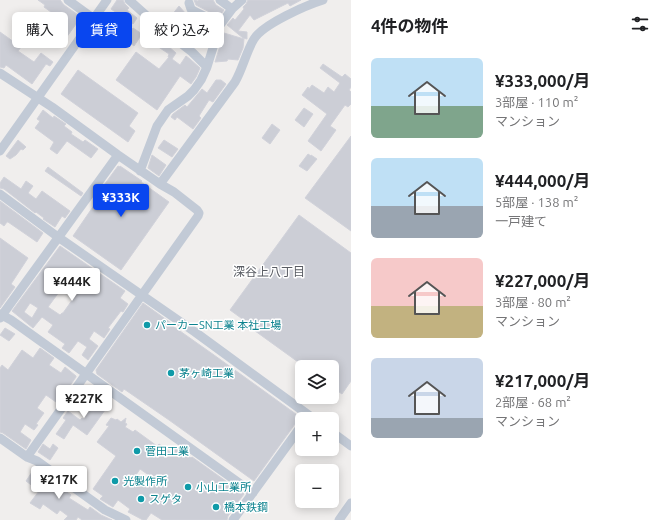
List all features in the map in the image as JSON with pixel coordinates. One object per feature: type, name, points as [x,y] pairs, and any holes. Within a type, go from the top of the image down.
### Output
[{"type":"street","points":[[68,0],[84,12]]},
{"type":"street","points":[[99,12],[107,0]]},
{"type":"street","points":[[129,0],[207,66]]},
{"type":"street","points":[[220,0],[232,9]]},
{"type":"street","points":[[224,19],[242,0]]},
{"type":"street","points":[[160,184],[235,82],[252,43],[259,32],[300,5],[311,4],[324,0]]},
{"type":"street","points":[[189,3],[191,8],[196,12]]},
{"type":"street","points":[[0,151],[76,44]]},
{"type":"street","points":[[140,171],[152,138],[162,117],[168,110],[194,90],[201,80],[213,48]]},
{"type":"street","points":[[0,73],[38,98],[140,171],[174,192],[199,213],[142,296],[26,457]]},
{"type":"street","points":[[118,155],[1,316],[11,320],[253,493]]},
{"type":"street","points":[[0,194],[58,237],[195,332],[302,412]]},
{"type":"street","points":[[234,520],[295,435]]},
{"type":"street","points":[[339,437],[351,446]]},
{"type":"street","points":[[0,438],[26,457],[37,461],[105,510],[126,520]]},
{"type":"street","points":[[339,520],[351,503]]},
{"type":"building","points":[[38,0],[60,0],[64,5],[76,13],[76,24],[68,35],[68,12],[51,12],[44,7],[45,5]]},
{"type":"building","points":[[117,0],[123,0],[129,8],[127,10],[130,12],[115,12],[111,9]]},
{"type":"building","points":[[194,0],[213,0],[216,5],[224,10],[223,12],[209,12],[196,5]]},
{"type":"building","points":[[248,0],[301,0],[290,6],[288,3],[254,20],[250,15],[238,31],[247,32],[247,39],[243,38],[227,25],[233,18],[235,20],[244,9],[243,7]]},
{"type":"building","points":[[179,6],[184,12],[174,12]]},
{"type":"building","points":[[132,14],[137,18],[132,23]]},
{"type":"building","points":[[133,28],[140,33],[140,37],[134,46],[132,44]]},
{"type":"building","points":[[0,32],[12,41],[12,48],[20,48],[18,51],[34,62],[41,53],[53,62],[50,66],[46,64],[32,84],[6,65],[4,68],[0,67]]},
{"type":"building","points":[[224,33],[244,39],[243,48],[238,60],[228,59],[227,61],[215,62],[219,48],[224,48]]},
{"type":"building","points":[[160,48],[170,48],[176,53],[172,59],[180,65],[186,56],[200,68],[191,84],[180,76],[157,110],[116,80],[136,52],[159,69],[169,57],[169,54]]},
{"type":"building","points":[[323,64],[342,77],[345,74],[351,79],[351,87],[349,90],[351,92],[351,104],[348,107],[345,105],[330,126],[336,130],[321,151],[308,141],[327,114],[302,95],[308,87],[309,89],[312,85],[324,93],[328,87],[334,92],[340,83],[320,68]]},
{"type":"building","points":[[78,70],[138,113],[129,126],[135,131],[128,142],[61,94]]},
{"type":"building","points":[[216,80],[221,80],[226,84],[213,102],[209,100],[199,116],[201,118],[193,129],[177,117],[175,120],[171,117],[185,105],[187,107],[202,89],[207,93]]},
{"type":"building","points":[[304,108],[313,114],[304,127],[295,120]]},
{"type":"building","points":[[43,110],[53,118],[54,116],[66,124],[64,126],[72,132],[71,134],[83,142],[85,140],[98,149],[91,158],[67,141],[57,154],[50,149],[54,142],[35,128],[40,121],[37,119]]},
{"type":"building","points":[[272,124],[280,130],[270,144],[262,138]]},
{"type":"building","points":[[351,136],[351,231],[305,198]]},
{"type":"building","points":[[18,140],[26,147],[23,150],[21,149],[10,159],[6,156]]},
{"type":"building","points":[[164,140],[178,149],[172,157],[158,148]]},
{"type":"building","points":[[308,154],[317,159],[307,171],[299,166]]},
{"type":"building","points":[[152,155],[166,165],[159,176],[148,168]]},
{"type":"building","points":[[118,166],[142,181],[141,182],[169,202],[121,270],[73,236],[99,198],[96,196]]},
{"type":"building","points":[[48,167],[83,193],[81,196],[45,171]]},
{"type":"building","points":[[4,177],[21,189],[26,181],[33,186],[28,193],[36,199],[42,191],[70,211],[65,218],[62,216],[55,227],[4,189],[0,188],[0,183]]},
{"type":"building","points":[[0,201],[43,233],[37,242],[8,222],[4,226],[0,223]]},
{"type":"building","points":[[299,215],[351,253],[351,381],[342,394],[339,392],[339,360],[295,360],[251,328],[252,326],[230,310]]},
{"type":"building","points":[[0,238],[28,258],[11,284],[15,287],[0,308]]},
{"type":"building","points":[[60,246],[125,291],[120,298],[128,304],[123,312],[121,311],[108,328],[110,329],[104,338],[94,331],[89,339],[98,346],[88,360],[82,355],[87,347],[78,341],[69,353],[62,348],[65,344],[48,332],[53,325],[42,317],[33,328],[12,311]],"holes":[[[73,273],[85,282],[60,315],[48,307]],[[30,303],[38,308],[32,318],[24,312]]]},
{"type":"building","points":[[143,303],[295,413],[295,424],[254,481],[124,389],[122,392],[97,374],[96,370]]},
{"type":"building","points":[[5,328],[15,334],[9,341],[0,335]]},
{"type":"building","points":[[40,348],[54,358],[49,365],[61,373],[65,367],[76,377],[62,397],[60,396],[56,402],[46,395],[37,408],[44,413],[36,424],[38,425],[34,430],[25,424],[20,432],[31,440],[26,449],[0,432],[0,368],[2,365],[8,370],[22,350],[33,358]]},
{"type":"building","points":[[100,395],[110,403],[87,435],[73,425],[64,439],[56,434],[66,420],[63,418],[68,411],[80,420],[82,418],[84,419]]},
{"type":"building","points":[[111,418],[117,419],[121,422],[126,418],[125,423],[127,424],[125,427],[133,432],[135,430],[157,446],[159,444],[171,453],[176,447],[244,494],[228,516],[227,520],[162,520],[151,513],[146,520],[143,520],[128,512],[130,509],[118,500],[113,507],[100,499],[103,496],[93,489],[116,456],[97,442],[109,426],[106,425]],"holes":[[[140,469],[153,478],[146,487],[134,478]]]},
{"type":"building","points":[[43,444],[50,449],[53,444],[58,448],[50,460],[38,452]]},
{"type":"building","points":[[34,469],[47,479],[49,477],[58,484],[57,485],[71,495],[69,498],[88,510],[90,507],[101,515],[112,520],[82,520],[78,517],[76,520],[64,520],[68,516],[60,510],[57,514],[43,504],[40,509],[30,503],[39,491],[26,481]]},
{"type":"place","name":"パーカーSN工業 本社工場","points":[[147,325]]},
{"type":"place","name":"茅ヶ崎工業","points":[[171,373]]},
{"type":"place","name":"菅田工業","points":[[137,451]]},
{"type":"place","name":"光製作所","points":[[115,481]]},
{"type":"place","name":"小山工業所","points":[[188,487]]},
{"type":"place","name":"スゲタ","points":[[141,499]]},
{"type":"place","name":"橋本鉄鋼","points":[[216,507]]},
{"type":"district","name":"深谷上八丁目","points":[[269,271]]}]
